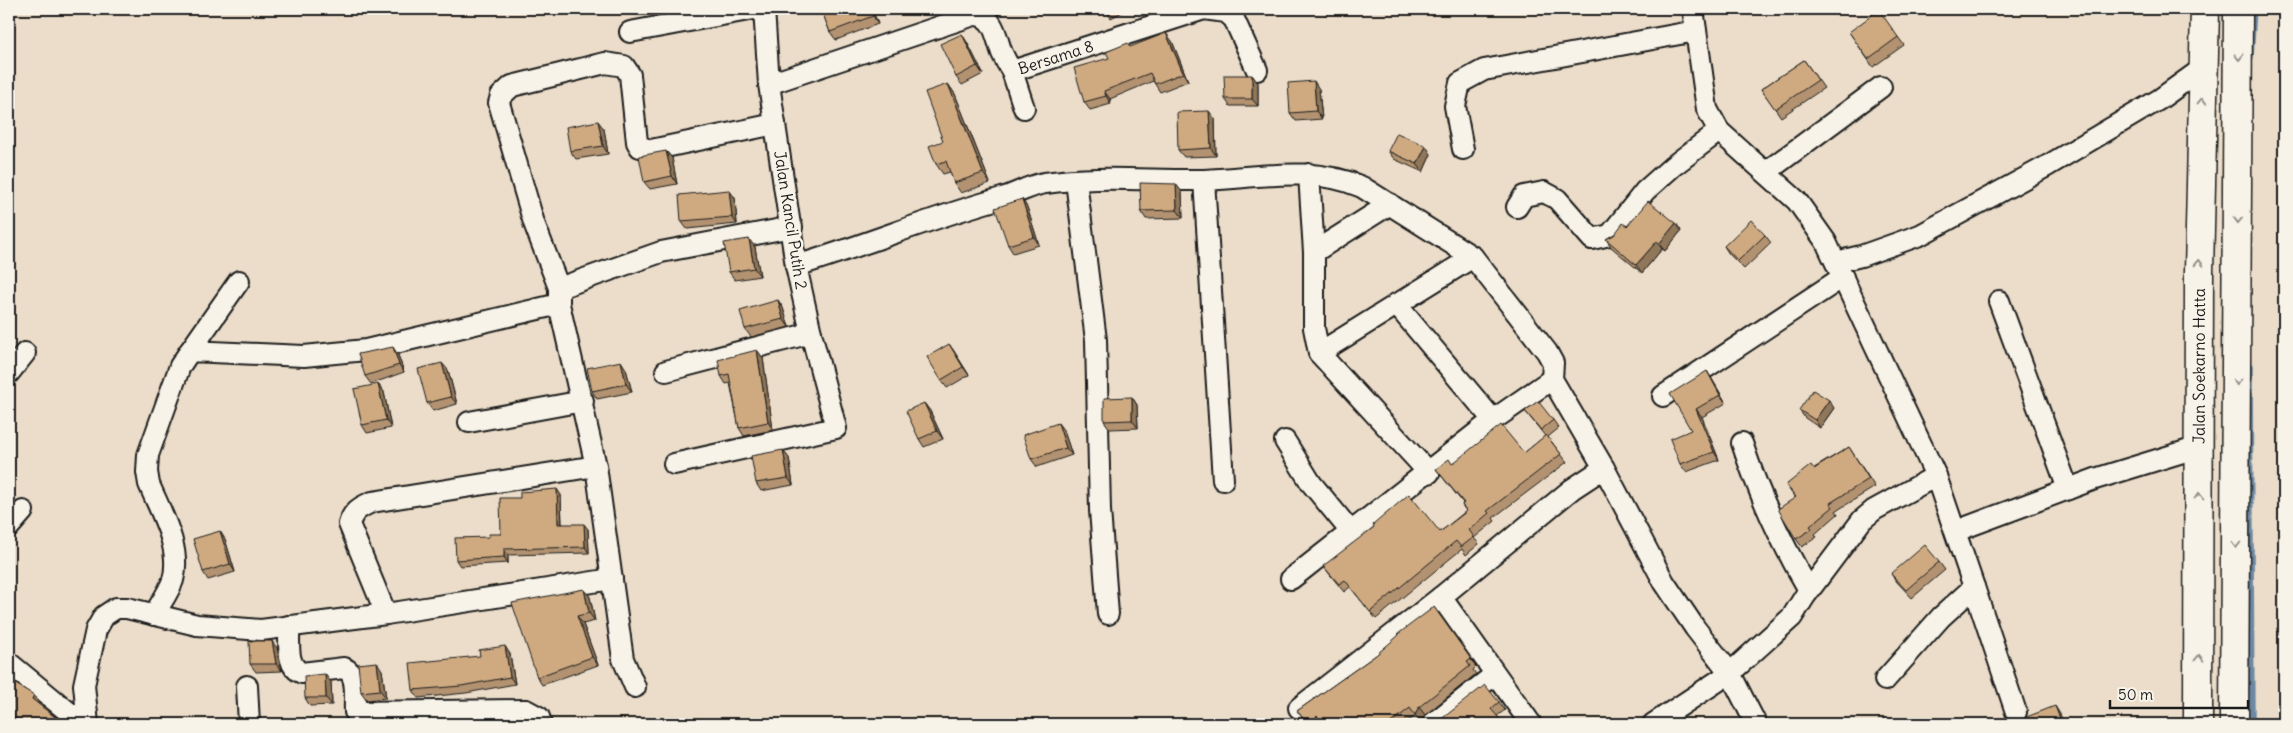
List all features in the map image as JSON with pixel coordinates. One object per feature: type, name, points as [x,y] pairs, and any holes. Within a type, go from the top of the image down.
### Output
[{"type":"highway","name":"Jalan Soekarno Hatta","points":[[2198,724],[2199,272],[2205,9]]},
{"type":"highway","points":[[2234,724],[2238,9]]},
{"type":"street","points":[[630,32],[754,9]]},
{"type":"street","name":"Jalan Kancil Putih 2","points":[[674,464],[836,428],[796,266],[792,227],[769,84],[764,9]]},
{"type":"street","name":"Bersama 8","points":[[769,84],[974,15],[987,19],[994,27],[1003,55],[1012,71],[1204,9],[1226,12],[1234,19],[1257,70]]},
{"type":"street","points":[[1693,9],[1707,109],[1719,132],[1797,201],[1826,242],[1936,476],[2016,712]]},
{"type":"street","points":[[1463,149],[1455,106],[1460,83],[1466,78],[1484,70],[1696,31]]},
{"type":"street","points":[[635,686],[623,659],[596,466],[559,296],[534,223],[499,102],[501,96],[512,86],[605,63],[624,66],[630,75],[637,142],[640,147],[651,150],[775,124]]},
{"type":"street","points":[[1663,396],[1839,269],[1861,256],[1920,235],[2047,166],[2160,99],[2203,68]]},
{"type":"street","points":[[1012,71],[1024,108]]},
{"type":"street","points":[[1766,172],[1881,87]]},
{"type":"street","points":[[1517,207],[1524,196],[1544,192],[1556,199],[1592,239],[1602,239],[1610,235],[1645,191],[1673,166],[1719,132]]},
{"type":"street","points":[[1309,174],[1314,252],[1314,328],[1319,353],[1429,473]]},
{"type":"street","points":[[796,266],[853,249],[938,218],[1044,183],[1117,178],[1204,180],[1309,174],[1346,180],[1390,204],[1473,257],[1547,352],[1553,363],[1552,379],[1604,468],[1664,582],[1695,628],[1730,673],[1756,724]]},
{"type":"street","points":[[1204,180],[1223,480]]},
{"type":"street","points":[[1076,181],[1096,340],[1100,510],[1108,614]]},
{"type":"street","points":[[1314,252],[1390,204]]},
{"type":"street","points":[[190,351],[304,356],[366,350],[559,296],[661,252],[792,227]]},
{"type":"street","points":[[1319,353],[1473,257]]},
{"type":"street","points":[[154,615],[172,582],[175,568],[175,550],[149,484],[147,472],[148,455],[180,366],[239,280]]},
{"type":"street","points":[[1999,301],[2068,489]]},
{"type":"street","points":[[1396,304],[1493,420]]},
{"type":"street","points":[[666,372],[811,333]]},
{"type":"street","points":[[9,373],[25,353]]},
{"type":"street","points":[[1291,579],[1429,473],[1493,420],[1552,379]]},
{"type":"street","points":[[469,422],[583,401]]},
{"type":"street","points":[[1285,441],[1311,483],[1352,533]]},
{"type":"street","points":[[1742,444],[1756,484],[1793,563],[1809,590]]},
{"type":"street","points":[[1956,531],[2068,489],[2199,447]]},
{"type":"street","points":[[386,614],[349,524],[352,516],[360,506],[372,502],[596,466]]},
{"type":"street","points":[[1299,708],[1441,597],[1572,489],[1604,468]]},
{"type":"street","points":[[1653,724],[1730,673],[1792,617],[1809,590],[1862,520],[1886,502],[1936,476]]},
{"type":"street","points":[[9,527],[23,511]]},
{"type":"street","points":[[88,724],[84,685],[91,647],[96,630],[104,616],[116,608],[127,608],[196,626],[261,630],[386,614],[612,579]]},
{"type":"street","points":[[1886,680],[1941,617],[1974,587]]},
{"type":"street","points":[[1441,597],[1494,675],[1531,724]]},
{"type":"street","points":[[289,626],[291,663],[296,670],[302,672],[344,668],[350,671],[353,676],[356,718],[526,710],[539,717],[541,724]]},
{"type":"street","points":[[9,663],[83,724]]},
{"type":"street","points":[[1432,724],[1494,675]]},
{"type":"street","points":[[247,686],[249,724]]},
{"type":"building","points":[[821,9],[870,9],[873,16],[830,32]]},
{"type":"building","points":[[1879,10],[1898,37],[1868,59],[1849,32]]},
{"type":"building","points":[[1166,33],[1183,73],[1155,84],[1150,73],[1104,91],[1106,96],[1084,102],[1074,68],[1109,58],[1106,52],[1128,43],[1130,47]]},
{"type":"building","points":[[962,34],[977,66],[956,77],[940,44]]},
{"type":"building","points":[[1804,60],[1818,80],[1775,109],[1761,89]]},
{"type":"building","points":[[1224,75],[1252,75],[1252,99],[1225,99]]},
{"type":"building","points":[[1314,81],[1316,111],[1290,113],[1288,83]]},
{"type":"building","points":[[948,84],[983,173],[954,183],[946,161],[936,164],[929,146],[943,141],[925,92]]},
{"type":"building","points":[[1209,111],[1211,148],[1178,150],[1177,112]]},
{"type":"building","points":[[598,121],[603,146],[570,151],[566,127]]},
{"type":"building","points":[[1397,133],[1426,146],[1417,164],[1388,151]]},
{"type":"building","points":[[666,151],[672,176],[644,182],[639,156]]},
{"type":"building","points":[[1140,183],[1176,184],[1177,210],[1141,211]]},
{"type":"building","points":[[729,190],[732,217],[681,221],[679,195]]},
{"type":"building","points":[[1022,199],[1034,237],[1008,245],[995,208]]},
{"type":"building","points":[[1648,201],[1676,223],[1659,244],[1657,241],[1636,265],[1606,239],[1614,235],[1623,223],[1627,226]]},
{"type":"building","points":[[1751,220],[1765,235],[1738,261],[1724,246]]},
{"type":"building","points":[[749,239],[754,268],[729,272],[724,243]]},
{"type":"building","points":[[778,300],[783,319],[745,329],[740,311]]},
{"type":"building","points":[[949,344],[963,367],[941,380],[927,357]]},
{"type":"building","points":[[393,347],[399,365],[365,376],[358,354]]},
{"type":"building","points":[[757,350],[768,422],[739,428],[729,374],[721,376],[718,360]]},
{"type":"building","points":[[621,361],[626,384],[592,391],[587,368]]},
{"type":"building","points":[[442,363],[451,397],[427,403],[418,369]]},
{"type":"building","points":[[1707,371],[1720,395],[1696,409],[1714,452],[1680,464],[1670,439],[1691,430],[1670,394]]},
{"type":"building","points":[[378,384],[386,420],[362,425],[354,389]]},
{"type":"building","points":[[1813,390],[1829,400],[1815,420],[1799,410]]},
{"type":"building","points":[[1132,397],[1132,420],[1104,421],[1104,398]]},
{"type":"building","points":[[1538,401],[1553,420],[1541,430],[1525,411]]},
{"type":"building","points":[[924,403],[937,431],[919,439],[906,411]]},
{"type":"building","points":[[1058,423],[1066,448],[1031,459],[1023,435]]},
{"type":"building","points":[[1501,425],[1524,453],[1546,435],[1561,454],[1487,511],[1489,513],[1469,530],[1474,537],[1461,547],[1456,541],[1370,612],[1345,580],[1339,584],[1323,566],[1374,527],[1373,525],[1409,494],[1440,532],[1467,511],[1462,505],[1464,503],[1436,469],[1449,459],[1452,464]]},
{"type":"building","points":[[1849,447],[1869,479],[1830,503],[1833,507],[1810,526],[1812,529],[1796,539],[1778,509],[1796,497],[1786,485],[1811,465],[1814,469]]},
{"type":"building","points":[[783,450],[788,478],[756,483],[751,456]]},
{"type":"building","points":[[557,489],[558,524],[584,524],[585,547],[504,549],[504,557],[456,560],[455,538],[489,537],[489,534],[501,534],[500,498],[520,498],[520,492]]},
{"type":"building","points":[[220,531],[230,564],[203,572],[193,539]]},
{"type":"building","points":[[1925,545],[1939,562],[1906,590],[1891,574]]},
{"type":"building","points":[[584,589],[589,613],[577,616],[592,657],[537,677],[512,603]]},
{"type":"building","points":[[1434,607],[1471,659],[1467,662],[1470,666],[1419,707],[1415,715],[1410,708],[1389,724],[1324,724],[1317,716],[1308,724],[1297,711],[1376,655],[1398,634]]},
{"type":"building","points":[[249,641],[272,641],[276,664],[250,664]]},
{"type":"building","points":[[505,646],[510,677],[461,686],[413,690],[410,663],[480,656],[479,650]]},
{"type":"building","points":[[377,662],[380,690],[361,692],[358,664]]},
{"type":"building","points":[[325,674],[326,698],[305,698],[304,676]]},
{"type":"building","points":[[14,683],[34,695],[32,699],[64,724],[24,724],[9,713],[9,692]]},
{"type":"building","points":[[1485,685],[1499,702],[1491,709],[1504,724],[1435,724]]},
{"type":"building","points":[[2055,706],[2062,724],[2026,724],[2024,718]]},
{"type":"building","points":[[521,716],[527,724],[508,724],[507,720]]},
{"type":"waterway","points":[[2251,57],[2254,9]]},
{"type":"waterway","points":[[2250,366],[2252,724]]}]
